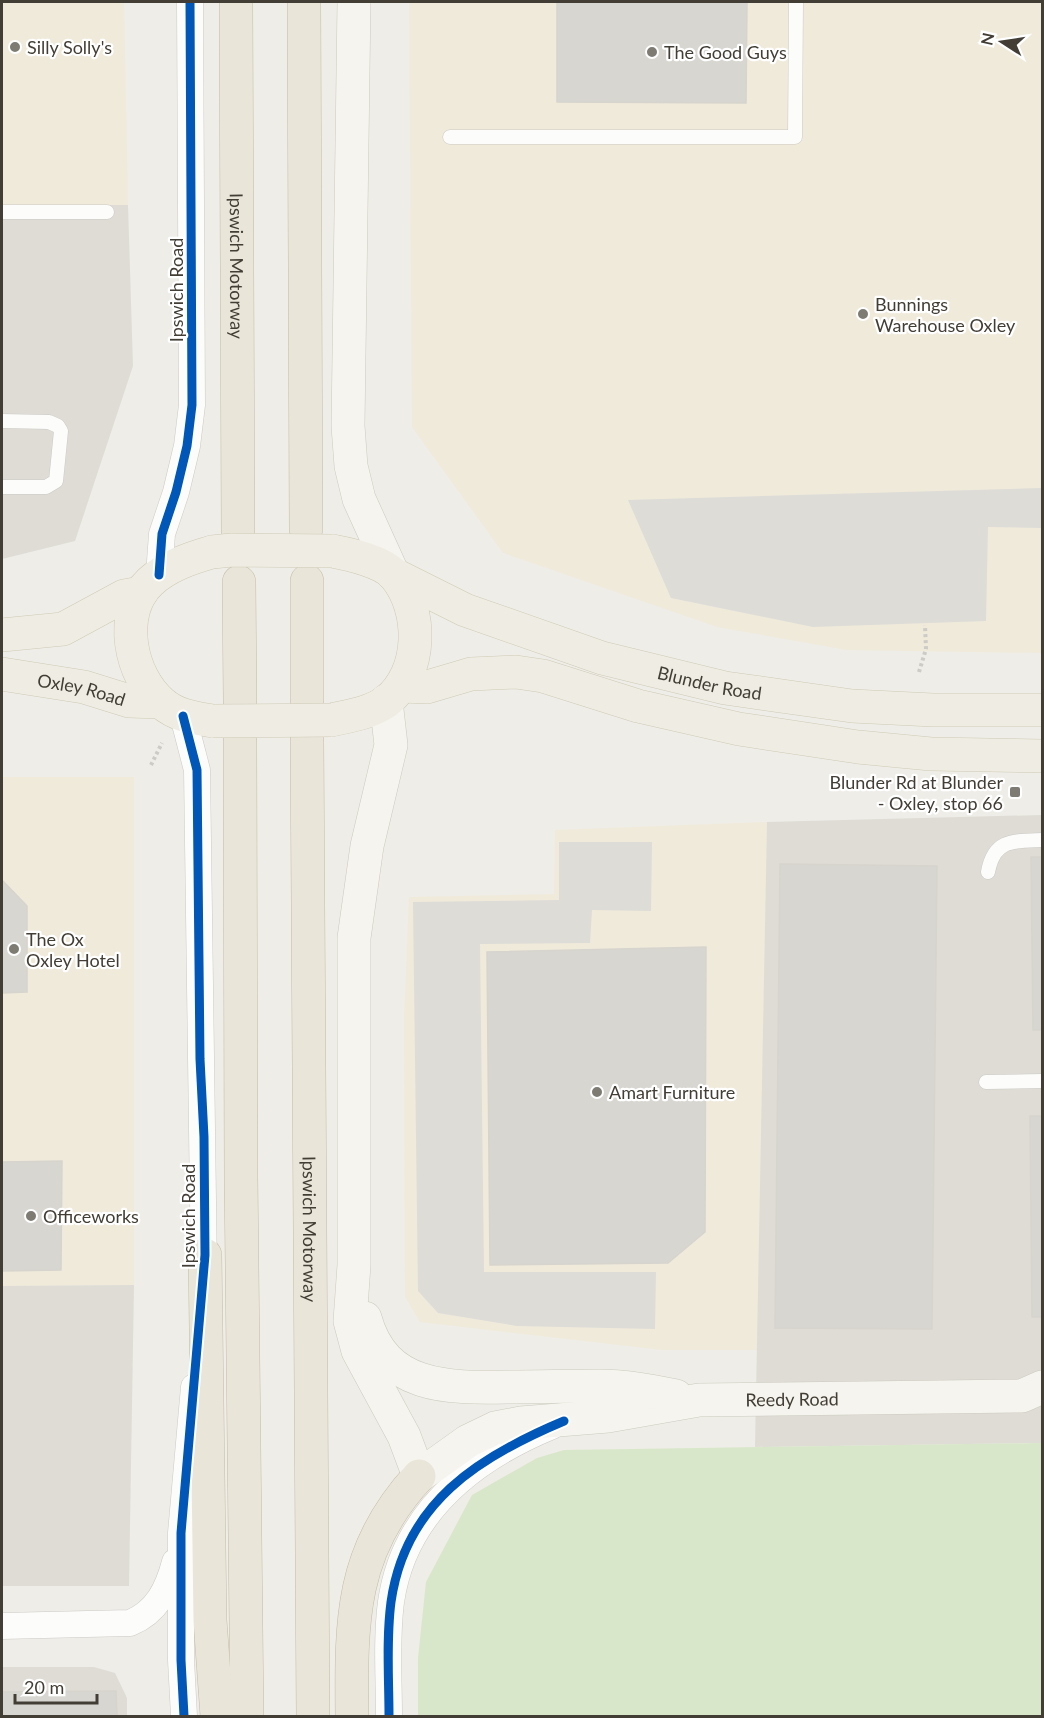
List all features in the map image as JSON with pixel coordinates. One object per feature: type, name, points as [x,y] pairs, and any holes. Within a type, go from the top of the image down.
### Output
[{"type":"highway","name":"Ipswich Motorway","points":[[236,2],[238,530]]},
{"type":"highway","points":[[304,2],[306,529]]},
{"type":"highway","points":[[239,582],[240,700]]},
{"type":"highway","points":[[307,582],[319,710]]},
{"type":"highway","name":"Ipswich Motorway","points":[[307,741],[313,1716]]},
{"type":"highway","points":[[240,742],[241,1176],[248,1716]]},
{"type":"highway","points":[[205,1255],[210,1620],[217,1716]]},
{"type":"highway","points":[[352,1716],[351,1642],[360,1576],[379,1531],[419,1476]]},
{"type":"main road","points":[[354,2],[348,426],[351,466],[369,527],[408,602],[416,626],[413,655],[393,694],[391,745],[367,846],[354,938],[354,1265],[350,1314],[355,1344],[404,1436],[419,1476]]},
{"type":"main road","name":"Blunder Road","points":[[150,584],[191,558],[212,552],[232,550],[332,551],[362,558],[465,610],[602,658],[725,688],[852,706],[933,710],[1042,710]]},
{"type":"main road","points":[[2,635],[63,629],[150,584]]},
{"type":"main road","points":[[150,584],[133,618],[131,648],[144,684],[185,713]]},
{"type":"main road","name":"Blunder Road","points":[[393,694],[471,674],[516,672],[543,676],[638,706],[761,732],[890,750],[1042,756]]},
{"type":"main road","name":"Oxley Road","points":[[2,674],[84,687],[129,701],[185,713],[319,710],[352,716],[393,694]]},
{"type":"main road","points":[[354,1265],[363,1311],[374,1341],[395,1365],[423,1382],[458,1388],[602,1386],[699,1400]]},
{"type":"main road","name":"Reedy Road","points":[[419,1476],[457,1448],[495,1428],[521,1423],[564,1421],[699,1400],[1036,1397]]},
{"type":"street","name":"Ipswich Road","points":[[150,584],[162,534],[177,492],[187,446],[192,405],[190,2]]},
{"type":"street","name":"Ipswich Road","points":[[184,1716],[181,1660],[181,1533],[205,1255],[197,770],[185,713]]},
{"type":"street","name":"Reedy Road","points":[[428,1510],[441,1495],[482,1462],[510,1445],[564,1421]]},
{"type":"street","points":[[389,1716],[393,1594],[406,1549],[428,1510],[419,1476]]},
{"type":"street","points":[[2,1626],[130,1623],[152,1611],[172,1575],[181,1533]]},
{"type":"lane","points":[[450,137],[795,136],[796,2]]},
{"type":"lane","points":[[2,212],[107,212]]},
{"type":"lane","points":[[2,421],[49,422],[58,426],[61,431],[56,481],[46,487],[2,487]]},
{"type":"lane","points":[[988,872],[991,855],[1002,844],[1018,840],[1042,840]]},
{"type":"lane","points":[[986,1082],[1042,1081]]},
{"type":"path","points":[[919,672],[926,649],[925,625]]},
{"type":"path","points":[[151,765],[162,743]]},
{"type":"shaded area","points":[[2,2],[124,2],[128,205],[2,205]]},
{"type":"shaded area","points":[[409,2],[1042,2],[1042,653],[847,650],[717,627],[503,553],[412,427]]},
{"type":"shaded area","points":[[2,205],[128,205],[133,366],[75,541],[2,559]]},
{"type":"shaded area","points":[[1042,488],[1042,528],[988,527],[986,621],[813,627],[671,598],[628,500]]},
{"type":"shaded area","points":[[2,777],[134,777],[134,1285],[2,1286]]},
{"type":"shaded area","points":[[1042,815],[1042,1443],[755,1447],[767,822]]},
{"type":"shaded area","points":[[767,822],[759,1350],[662,1350],[420,1322],[405,1297],[404,1020],[409,897],[554,894],[555,830]]},
{"type":"shaded area","points":[[559,842],[652,842],[651,911],[592,910],[590,943],[480,944],[484,1272],[656,1272],[655,1329],[517,1326],[438,1313],[418,1291],[413,902],[559,900]]},
{"type":"shaded area","points":[[134,1285],[129,1586],[2,1586],[2,1286]]},
{"type":"shaded area","points":[[2,1667],[94,1667],[115,1673],[127,1698],[127,1716],[2,1716]]},
{"type":"green space","points":[[1042,1443],[1042,1716],[418,1716],[418,1658],[426,1582],[472,1495],[537,1458],[564,1450]]},
{"type":"building","name":"The Good Guys","points":[[557,2],[747,2],[746,103],[557,102]]},
{"type":"building","points":[[1031,857],[1042,857],[1042,1030],[1033,1030]]},
{"type":"building","points":[[780,864],[937,866],[932,1329],[775,1328]]},
{"type":"building","name":"The Ox Oxley Hotel","points":[[2,880],[27,906],[27,992],[2,993]]},
{"type":"building","name":"Amart Furniture","points":[[706,947],[705,1232],[668,1263],[490,1265],[487,952]]},
{"type":"building","points":[[1030,1116],[1042,1116],[1042,1317],[1032,1317]]},
{"type":"building","name":"Officeworks","points":[[62,1161],[61,1270],[2,1271],[2,1162]]},
{"type":"building","points":[[116,1691],[117,1716],[2,1716],[2,1692]]},
{"type":"cycle path","points":[[159,575],[162,534],[176,492],[187,446],[192,405],[190,2]]},
{"type":"cycle path","points":[[183,716],[197,770],[205,1255],[181,1533],[181,1660],[184,1716]]},
{"type":"cycle path","points":[[389,1716],[389,1616],[399,1567],[412,1537],[429,1511],[475,1468],[532,1435],[564,1421]]},
{"type":"place","name":"Silly Solly's","points":[[15,47]]},
{"type":"place","name":"The Good Guys","points":[[652,52]]},
{"type":"place","name":"Bunnings Warehouse Oxley","points":[[863,314]]},
{"type":"place","name":"Blunder Rd at Blunder - Oxley, stop 66","points":[[1015,792]]},
{"type":"place","name":"The Ox Oxley Hotel","points":[[14,949]]},
{"type":"place","name":"Amart Furniture","points":[[597,1092]]},
{"type":"place","name":"Officeworks","points":[[31,1216]]}]
